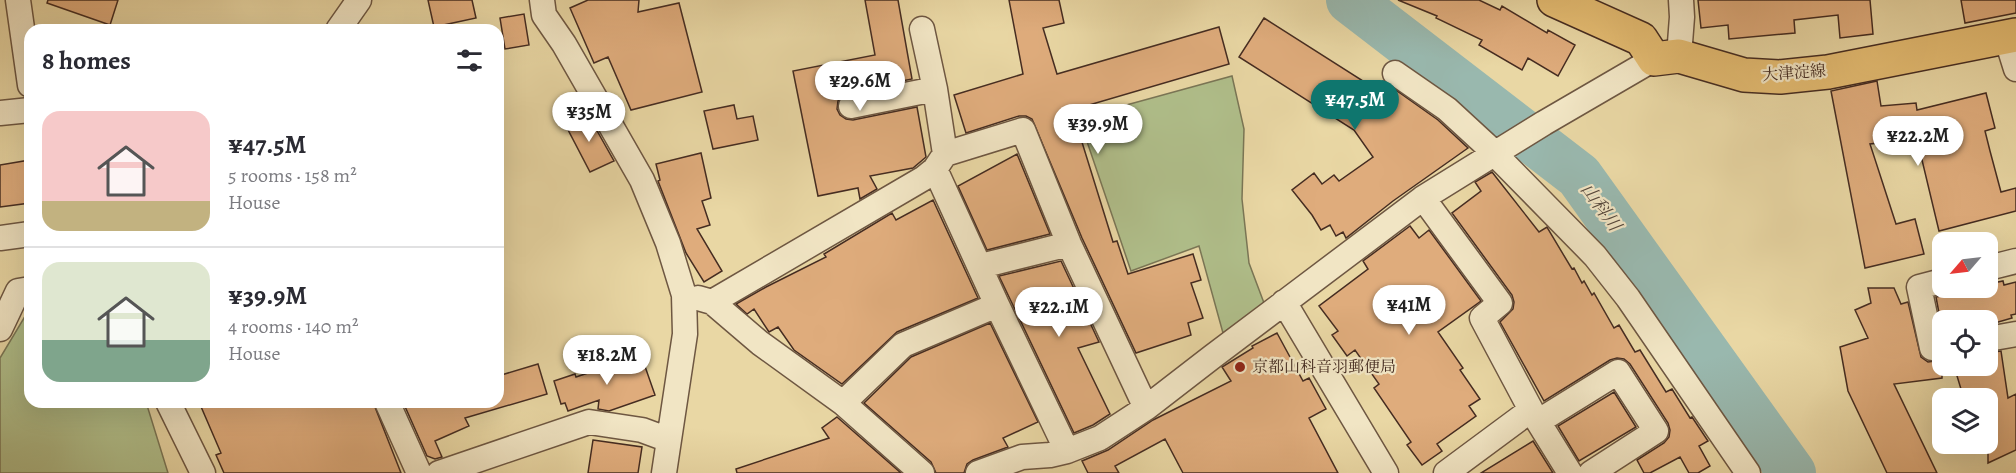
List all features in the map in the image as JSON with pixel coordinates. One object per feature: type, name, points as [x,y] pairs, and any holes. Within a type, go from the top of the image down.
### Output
[{"type":"main road","points":[[1554,0],[1641,39],[1667,58]]},
{"type":"main road","name":"大津淀線","points":[[1667,58],[1744,75],[1780,77],[1827,72],[2011,36]]},
{"type":"street","points":[[18,0],[24,42]]},
{"type":"street","points":[[342,24],[359,0]]},
{"type":"street","points":[[542,0],[544,15],[570,54],[642,180],[668,243],[684,295],[685,334],[664,473]]},
{"type":"street","points":[[978,473],[1022,457],[1060,460],[1100,438],[1146,408],[1423,198],[1544,123],[1667,58],[1682,17],[1681,0]]},
{"type":"street","points":[[922,29],[936,89],[940,161],[1060,460]]},
{"type":"street","points":[[2011,36],[2016,69]]},
{"type":"street","points":[[1395,73],[1447,110],[1498,153],[1595,256],[1628,298],[1748,473]]},
{"type":"street","points":[[851,106],[936,89]]},
{"type":"street","points":[[0,113],[24,111]]},
{"type":"street","points":[[712,302],[914,184],[940,161],[1023,130],[1069,244],[1146,408]]},
{"type":"street","points":[[1423,198],[1500,303],[1482,318],[1535,415],[1570,473]]},
{"type":"street","points":[[0,238],[24,235]]},
{"type":"street","points":[[981,266],[1069,244]]},
{"type":"street","points":[[1998,266],[2016,261]]},
{"type":"street","points":[[1932,283],[1919,287],[1932,348]]},
{"type":"street","points":[[0,329],[18,291],[24,290]]},
{"type":"street","points":[[684,295],[712,302],[760,343],[843,403],[922,473]]},
{"type":"street","points":[[1284,302],[1386,473]]},
{"type":"street","points":[[843,403],[903,345],[997,305]]},
{"type":"street","points":[[1998,337],[2016,334]]},
{"type":"street","points":[[1446,473],[1535,415],[1618,372],[1656,431],[1591,473]]},
{"type":"street","points":[[171,408],[203,473]]},
{"type":"street","points":[[390,408],[419,473]]},
{"type":"street","points":[[439,473],[589,422],[642,430],[669,440]]},
{"type":"green space","points":[[1232,76],[1244,129],[1242,199],[1249,263],[1264,303],[1223,333],[1199,246],[1131,271],[1079,118]]},
{"type":"green space","points":[[24,318],[24,408],[148,408],[168,473],[0,473],[0,358]]},
{"type":"building","points":[[48,0],[118,0],[110,24],[47,3]]},
{"type":"building","points":[[428,0],[472,0],[476,18],[448,24],[433,24]]},
{"type":"building","points":[[588,0],[639,0],[638,12],[679,3],[702,92],[631,110],[608,57],[594,63],[570,8]]},
{"type":"building","points":[[865,0],[898,0],[912,79],[848,92],[841,96],[837,109],[840,115],[853,120],[917,107],[926,157],[913,168],[870,176],[877,189],[860,199],[858,188],[818,196],[793,71],[875,55]]},
{"type":"building","points":[[1009,0],[1059,0],[1064,23],[1043,28],[1057,74],[1219,27],[1229,64],[1072,110],[1113,242],[1117,241],[1128,274],[1193,254],[1201,280],[1191,283],[1203,318],[1188,323],[1191,335],[1136,353],[1082,238],[1032,119],[1019,116],[966,133],[954,95],[1023,74]]},
{"type":"building","points":[[1398,0],[1479,0],[1500,10],[1502,6],[1547,33],[1548,30],[1575,45],[1558,76],[1528,58],[1522,70],[1479,45],[1482,40],[1436,18],[1437,16]]},
{"type":"building","points":[[1698,0],[1870,0],[1873,34],[1840,38],[1838,15],[1794,20],[1795,33],[1729,39],[1728,25],[1701,28]]},
{"type":"building","points":[[1961,0],[2016,0],[2016,13],[1965,23]]},
{"type":"building","points":[[524,14],[529,45],[505,49],[504,24],[501,24],[500,18]]},
{"type":"building","points":[[1264,18],[1377,90],[1383,81],[1438,120],[1468,148],[1393,201],[1346,238],[1343,232],[1336,236],[1330,225],[1321,230],[1292,190],[1314,173],[1322,184],[1334,175],[1339,181],[1373,157],[1354,130],[1239,57]]},
{"type":"building","points":[[1877,81],[1881,106],[1916,103],[1917,110],[1986,93],[1995,128],[1985,131],[1990,151],[2001,192],[2016,188],[2016,211],[1939,231],[1917,139],[1870,144],[1896,224],[1915,219],[1924,254],[1865,268],[1831,91]]},
{"type":"building","points":[[734,105],[737,119],[753,116],[758,140],[713,149],[704,111]]},
{"type":"building","points":[[587,113],[614,161],[590,172],[565,124]]},
{"type":"building","points":[[701,153],[711,198],[702,201],[710,225],[697,229],[722,271],[704,282],[686,253],[658,181],[660,180],[656,164]]},
{"type":"building","points":[[1017,154],[1050,234],[987,250],[958,186]]},
{"type":"building","points":[[24,161],[24,204],[0,207],[0,165]]},
{"type":"building","points":[[1492,172],[1539,232],[1547,227],[1572,269],[1574,268],[1582,283],[1584,281],[1592,295],[1594,293],[1614,328],[1619,325],[1635,352],[1640,350],[1666,392],[1672,389],[1708,441],[1699,446],[1710,466],[1698,473],[1689,473],[1680,457],[1650,473],[1644,473],[1637,460],[1664,443],[1669,437],[1670,430],[1668,423],[1630,364],[1624,359],[1610,360],[1544,401],[1500,322],[1513,309],[1512,295],[1452,213],[1481,191],[1475,182]]},
{"type":"building","points":[[933,200],[978,298],[897,332],[842,384],[794,350],[778,327],[769,332],[754,309],[747,314],[736,304],[826,257],[824,254],[892,213],[896,220]]},
{"type":"building","points":[[1410,226],[1419,238],[1429,230],[1481,301],[1438,332],[1463,368],[1460,370],[1480,399],[1469,406],[1476,416],[1437,444],[1442,451],[1422,465],[1407,445],[1411,442],[1374,388],[1379,384],[1355,350],[1347,356],[1332,335],[1338,331],[1319,306],[1368,269],[1363,261]]},
{"type":"building","points":[[1061,261],[1099,342],[1078,348],[1110,414],[1074,433],[999,276]]},
{"type":"building","points":[[2003,281],[2004,285],[2016,282],[2016,314],[2011,315],[2012,318],[1998,322],[1998,310],[1938,310],[1936,298],[1998,298],[1998,282]]},
{"type":"building","points":[[1868,288],[1894,288],[1901,304],[1908,302],[1921,357],[1928,362],[1932,361],[1932,376],[1942,376],[1942,378],[1894,384],[1937,473],[1887,473],[1848,391],[1840,347],[1868,338],[1855,310],[1871,303]]},
{"type":"building","points":[[990,323],[1038,422],[1003,438],[1008,447],[973,460],[967,464],[964,473],[936,473],[931,462],[864,403],[911,357]]},
{"type":"building","points":[[1277,333],[1303,381],[1309,378],[1326,409],[1309,418],[1338,473],[1183,473],[1165,439],[1115,466],[1119,473],[1088,473],[1082,461],[1108,450],[1153,420],[1231,381],[1222,367],[1253,348],[1252,346]]},
{"type":"building","points":[[1998,351],[2001,351],[2008,398],[2016,394],[2016,450],[1988,463],[1988,454],[1998,454],[1998,388],[1961,388],[1957,376],[1998,376]]},
{"type":"building","points":[[641,355],[655,395],[609,411],[598,409],[599,400],[568,411],[565,403],[561,404],[554,381],[575,374],[576,377]]},
{"type":"building","points":[[538,364],[547,394],[504,407],[504,374]]},
{"type":"building","points":[[1614,392],[1636,427],[1579,461],[1558,426]]},
{"type":"building","points":[[202,408],[375,408],[401,473],[224,473],[216,455],[221,453]]},
{"type":"building","points":[[406,408],[499,408],[465,418],[469,426],[435,441],[442,457],[435,459],[427,456]]},
{"type":"building","points":[[837,417],[901,473],[737,473],[736,469],[829,438],[822,428]]},
{"type":"building","points":[[593,440],[642,447],[638,473],[588,473]]},
{"type":"building","points":[[1533,441],[1553,473],[1481,473]]},
{"type":"waterway","name":"山科川","points":[[1350,0],[1579,176],[1792,473]]},
{"type":"place","name":"京都山科音羽郵便局","points":[[1240,367]]}]
